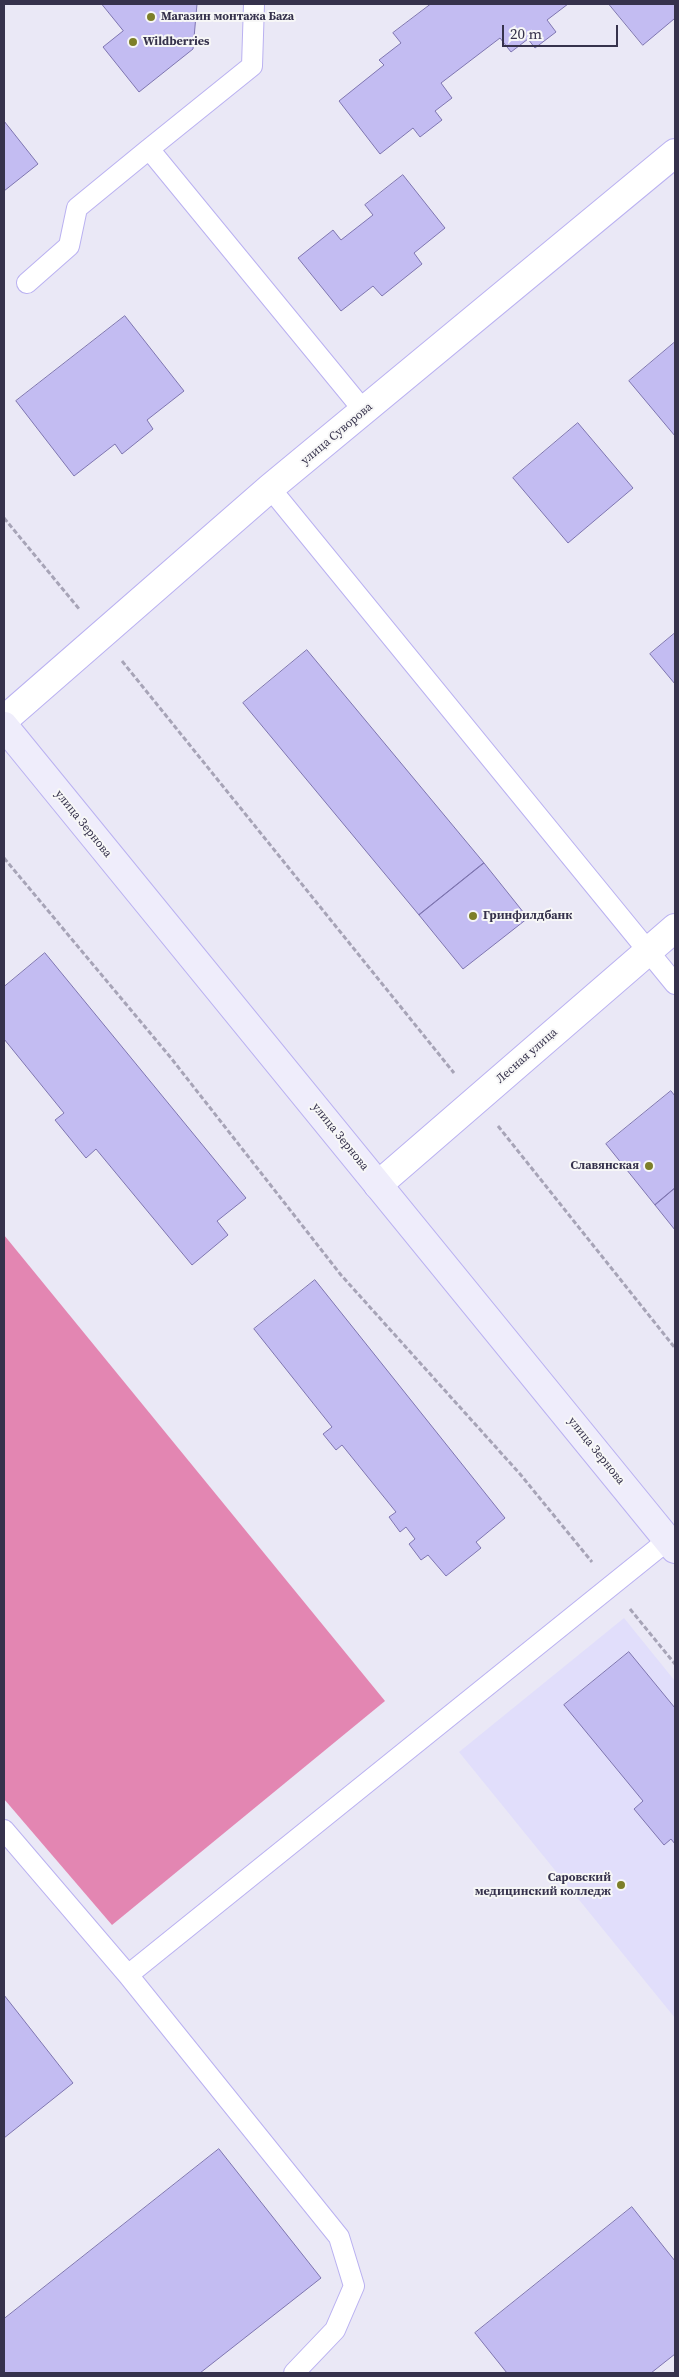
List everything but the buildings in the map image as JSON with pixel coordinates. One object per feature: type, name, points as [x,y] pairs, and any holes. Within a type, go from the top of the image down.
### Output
[{"type":"main road","name":"улица Зернова","points":[[4,726],[672,1544]]},
{"type":"street","name":"улица Суворова","points":[[4,720],[270,488],[675,154]]},
{"type":"street","name":"Лесная улица","points":[[378,1185],[675,928]]},
{"type":"lane","points":[[26,283],[68,246],[77,208],[252,66],[254,4]]},
{"type":"lane","points":[[149,149],[364,411]]},
{"type":"lane","points":[[270,488],[675,984]]},
{"type":"lane","points":[[128,1975],[611,1586],[672,1544]]},
{"type":"lane","points":[[4,1830],[128,1975],[339,2237],[354,2286],[335,2330],[294,2373]]},
{"type":"path","points":[[4,518],[102,635],[675,1348]]},
{"type":"path","points":[[4,858],[171,1058],[341,1274],[520,1474],[675,1664]]},
{"type":"shaded area","points":[[4,1235],[385,1701],[112,1925],[4,1799]]},
{"type":"shaded area","name":"Саровский медицинский колледж","points":[[624,1618],[675,1681],[675,2018],[459,1752]]},
{"type":"place","name":"Магазин монтажа Баzа","points":[[151,17]]},
{"type":"place","name":"Wildberries","points":[[133,42]]},
{"type":"place","name":"Гринфилдбанк","points":[[473,916]]},
{"type":"place","name":"Славянская","points":[[649,1166]]},
{"type":"place","name":"Саровский медицинский колледж","points":[[621,1885]]}]
